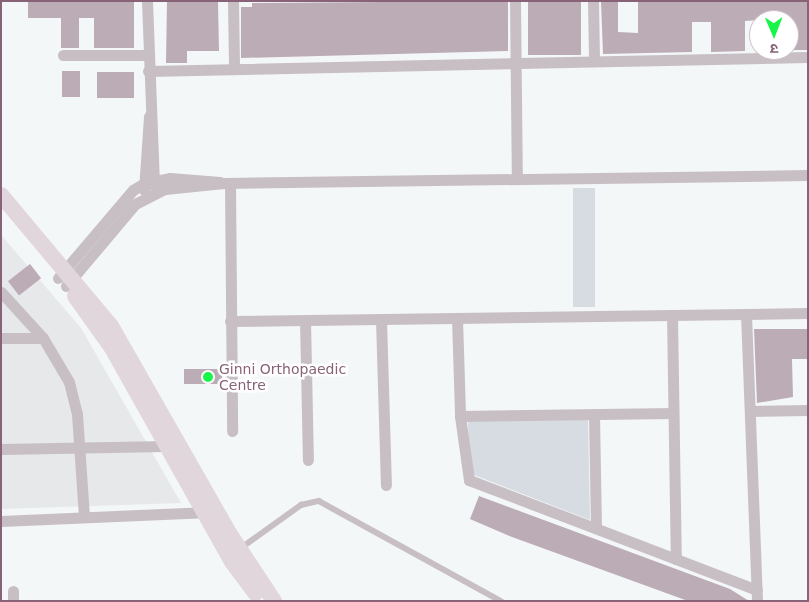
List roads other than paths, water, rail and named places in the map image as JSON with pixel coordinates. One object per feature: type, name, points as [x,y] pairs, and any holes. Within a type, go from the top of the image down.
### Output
[{"type":"main road","points":[[1,195],[66,278],[112,348],[166,446],[210,512],[239,549],[274,601]]},
{"type":"main road","points":[[1,212],[111,326],[210,512],[232,562],[261,601]]},
{"type":"street","points":[[147,1],[149,188]]},
{"type":"street","points":[[233,1],[234,68]]},
{"type":"street","points":[[516,1],[517,179]]},
{"type":"street","points":[[594,1],[594,61]]},
{"type":"street","points":[[63,55],[148,55]]},
{"type":"street","points":[[148,71],[808,58]]},
{"type":"street","points":[[66,278],[133,190],[227,183],[808,175]]},
{"type":"street","points":[[227,183],[232,431]]},
{"type":"street","points":[[1,292],[43,338],[75,401],[84,517]]},
{"type":"street","points":[[230,321],[808,313]]},
{"type":"street","points":[[457,318],[460,416],[469,480],[676,558],[757,595],[746,314]]},
{"type":"street","points":[[672,315],[676,558]]},
{"type":"street","points":[[382,319],[386,485]]},
{"type":"street","points":[[305,320],[308,460]]},
{"type":"street","points":[[1,338],[43,338]]},
{"type":"street","points":[[750,411],[808,410]]},
{"type":"street","points":[[460,416],[673,413]]},
{"type":"street","points":[[594,414],[596,528]]},
{"type":"street","points":[[1,449],[166,446]]},
{"type":"street","points":[[1,521],[210,512]]},
{"type":"lane","points":[[239,549],[301,505],[319,501],[501,601]]},
{"type":"place","name":"Ginni Orthopaedic Centre","points":[[208,377]]}]
